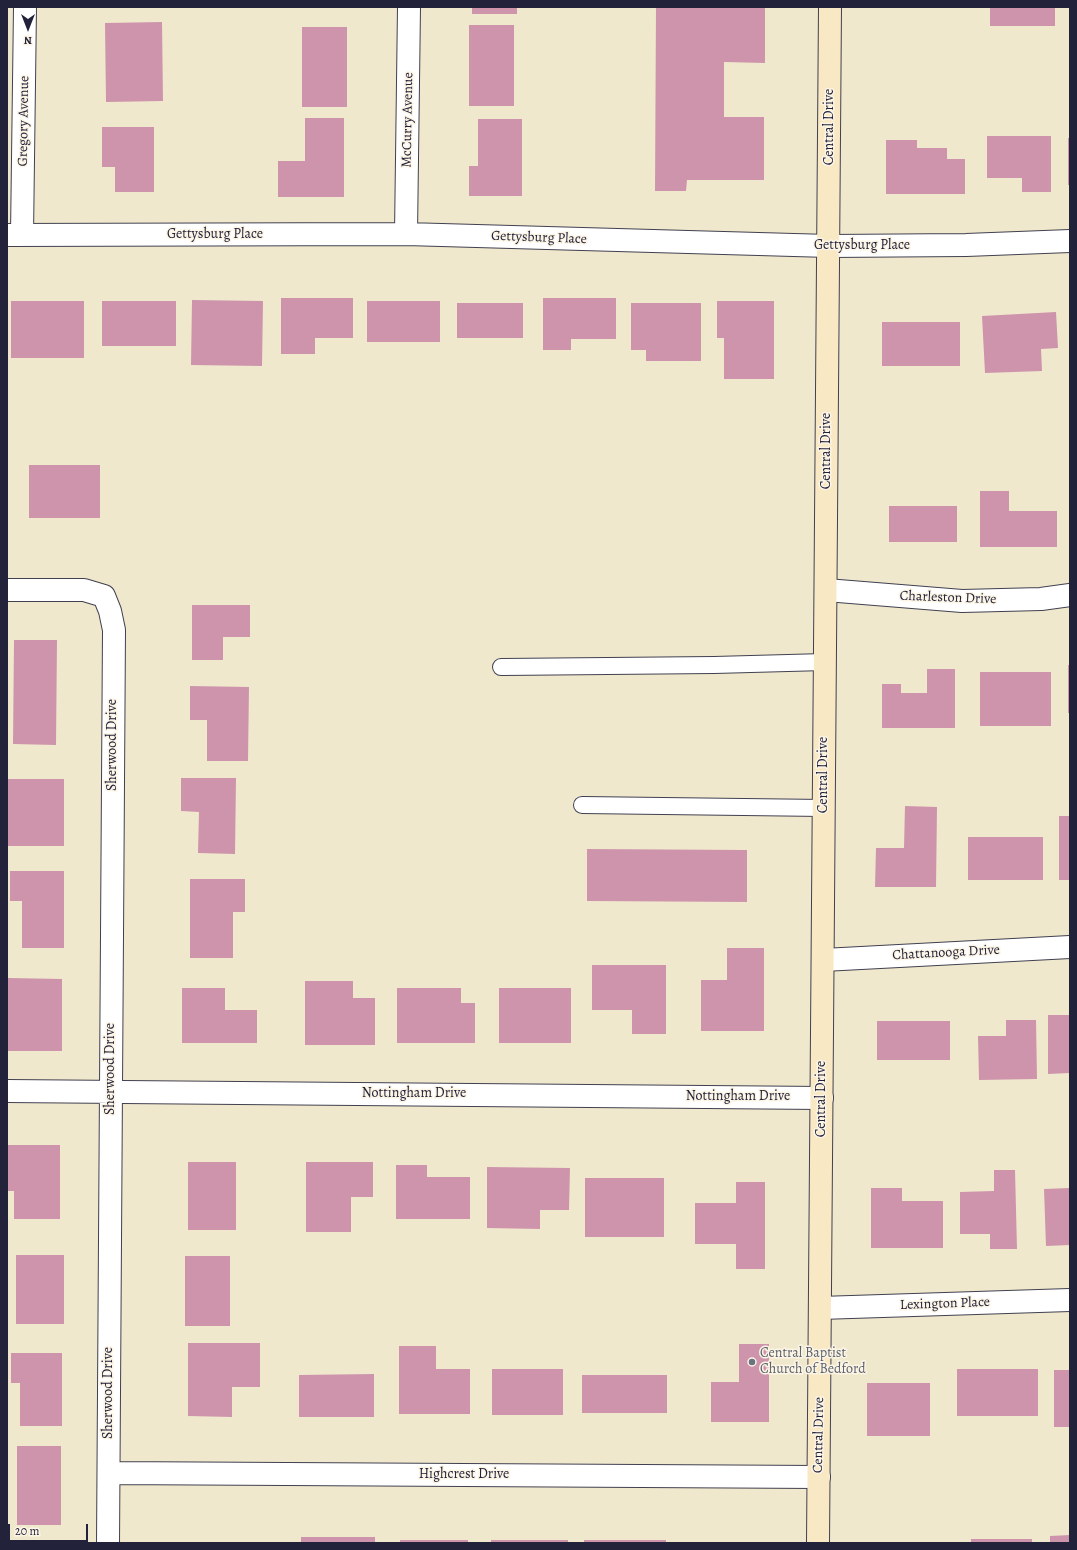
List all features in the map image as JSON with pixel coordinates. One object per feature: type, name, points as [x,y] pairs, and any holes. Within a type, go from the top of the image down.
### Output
[{"type":"main road","name":"Central Drive","points":[[818,1543],[830,7]]},
{"type":"street","name":"Gregory Avenue","points":[[15,235],[25,7]]},
{"type":"street","name":"McCurry Avenue","points":[[406,234],[409,7]]},
{"type":"street","name":"Gettysburg Place","points":[[15,235],[406,234],[829,246],[966,245],[1070,241]]},
{"type":"street","name":"Sherwood Drive","points":[[7,590],[84,590],[104,596],[110,611],[114,630],[108,1543]]},
{"type":"street","name":"Charleston Drive","points":[[826,590],[962,601],[1041,599],[1070,595]]},
{"type":"street","name":"Chattanooga Drive","points":[[823,960],[1070,947]]},
{"type":"street","name":"Nottingham Drive","points":[[7,1091],[822,1098]]},
{"type":"street","name":"Lexington Place","points":[[820,1308],[1070,1300]]},
{"type":"street","name":"Highcrest Drive","points":[[109,1473],[819,1476]]},
{"type":"lane","points":[[501,667],[714,665],[825,662]]},
{"type":"lane","points":[[582,805],[824,808]]},
{"type":"building","points":[[472,7],[517,7],[517,14],[472,14]]},
{"type":"building","points":[[656,7],[765,7],[765,63],[724,62],[724,117],[764,117],[764,180],[687,180],[686,191],[655,191]]},
{"type":"building","points":[[990,7],[1055,7],[1055,26],[990,26]]},
{"type":"building","points":[[162,22],[163,101],[106,102],[105,23]]},
{"type":"building","points":[[469,25],[514,25],[514,106],[469,106]]},
{"type":"building","points":[[302,27],[347,27],[347,107],[302,107]]},
{"type":"building","points":[[305,118],[344,118],[344,197],[278,197],[278,161],[305,161]]},
{"type":"building","points":[[478,119],[522,119],[522,196],[469,196],[469,166],[478,166]]},
{"type":"building","points":[[102,127],[154,127],[154,192],[115,192],[115,167],[102,167]]},
{"type":"building","points":[[987,136],[1051,136],[1051,192],[1022,192],[1022,178],[987,178]]},
{"type":"building","points":[[1068,138],[1070,138],[1070,185],[1068,185]]},
{"type":"building","points":[[886,140],[917,140],[917,148],[947,148],[947,159],[965,159],[965,194],[886,194]]},
{"type":"building","points":[[281,298],[353,298],[353,338],[315,338],[315,354],[281,354]]},
{"type":"building","points":[[543,298],[616,298],[616,339],[571,339],[571,350],[543,350]]},
{"type":"building","points":[[192,300],[263,301],[262,366],[191,365]]},
{"type":"building","points":[[11,301],[84,301],[84,358],[11,358]]},
{"type":"building","points":[[102,301],[176,301],[176,346],[102,346]]},
{"type":"building","points":[[367,301],[440,301],[440,342],[367,342]]},
{"type":"building","points":[[717,301],[774,301],[774,379],[724,379],[724,338],[717,338]]},
{"type":"building","points":[[457,303],[523,303],[523,338],[457,338]]},
{"type":"building","points":[[631,303],[701,303],[701,361],[646,361],[646,350],[631,350]]},
{"type":"building","points":[[1056,312],[1058,348],[1041,349],[1042,371],[985,373],[982,316]]},
{"type":"building","points":[[882,322],[960,322],[960,366],[882,366]]},
{"type":"building","points":[[29,465],[100,465],[100,518],[29,518]]},
{"type":"building","points":[[980,491],[1009,491],[1009,511],[1057,511],[1057,547],[980,547]]},
{"type":"building","points":[[889,506],[957,506],[957,542],[889,542]]},
{"type":"building","points":[[192,605],[250,605],[250,637],[223,637],[223,660],[192,660]]},
{"type":"building","points":[[14,640],[57,640],[56,745],[13,744]]},
{"type":"building","points":[[1068,665],[1070,665],[1070,713],[1068,713]]},
{"type":"building","points":[[927,669],[955,669],[955,728],[882,728],[882,684],[901,684],[901,693],[927,693]]},
{"type":"building","points":[[980,672],[1051,672],[1051,726],[980,726]]},
{"type":"building","points":[[190,686],[249,687],[248,761],[207,761],[207,720],[190,720]]},
{"type":"building","points":[[181,778],[236,778],[235,854],[198,853],[199,812],[181,811]]},
{"type":"building","points":[[7,779],[64,779],[64,846],[7,846]]},
{"type":"building","points":[[905,806],[937,807],[936,887],[875,887],[876,848],[904,848]]},
{"type":"building","points":[[1059,816],[1070,816],[1070,880],[1059,880]]},
{"type":"building","points":[[968,837],[1043,837],[1043,880],[968,880]]},
{"type":"building","points":[[587,849],[747,850],[747,902],[587,901]]},
{"type":"building","points":[[10,871],[64,871],[64,948],[22,948],[22,901],[10,901]]},
{"type":"building","points":[[190,879],[245,879],[245,912],[233,912],[233,958],[190,958]]},
{"type":"building","points":[[727,948],[764,948],[764,1031],[701,1031],[701,980],[727,980]]},
{"type":"building","points":[[592,965],[666,965],[666,1034],[632,1034],[632,1010],[592,1010]]},
{"type":"building","points":[[8,978],[62,979],[62,1051],[8,1051]]},
{"type":"building","points":[[305,981],[353,981],[353,998],[375,998],[375,1045],[305,1045]]},
{"type":"building","points":[[182,988],[225,988],[225,1010],[257,1010],[257,1043],[182,1043]]},
{"type":"building","points":[[397,988],[461,988],[461,1003],[475,1003],[475,1043],[397,1043]]},
{"type":"building","points":[[499,988],[571,988],[571,1043],[499,1043]]},
{"type":"building","points":[[1048,1015],[1070,1015],[1070,1073],[1048,1074]]},
{"type":"building","points":[[1006,1020],[1036,1020],[1037,1079],[979,1080],[978,1036],[1006,1036]]},
{"type":"building","points":[[877,1021],[950,1021],[950,1060],[877,1060]]},
{"type":"building","points":[[7,1145],[60,1145],[60,1219],[14,1219],[14,1191],[7,1191]]},
{"type":"building","points":[[188,1162],[236,1162],[236,1230],[188,1230]]},
{"type":"building","points":[[306,1162],[373,1162],[373,1197],[351,1197],[351,1232],[306,1232]]},
{"type":"building","points":[[396,1165],[427,1165],[427,1177],[470,1177],[470,1219],[396,1219]]},
{"type":"building","points":[[487,1167],[570,1168],[569,1210],[540,1210],[540,1229],[487,1228]]},
{"type":"building","points":[[994,1170],[1015,1170],[1017,1249],[990,1249],[990,1234],[960,1234],[960,1192],[994,1191]]},
{"type":"building","points":[[585,1178],[664,1178],[664,1237],[585,1237]]},
{"type":"building","points":[[736,1182],[765,1182],[765,1269],[736,1269],[736,1244],[695,1244],[695,1203],[736,1203]]},
{"type":"building","points":[[871,1188],[902,1188],[902,1201],[943,1201],[943,1248],[871,1248]]},
{"type":"building","points":[[1070,1188],[1070,1245],[1046,1246],[1044,1189]]},
{"type":"building","points":[[16,1255],[64,1255],[64,1324],[16,1324]]},
{"type":"building","points":[[185,1256],[230,1256],[230,1326],[185,1326]]},
{"type":"building","points":[[188,1343],[260,1343],[260,1387],[232,1387],[232,1417],[188,1416]]},
{"type":"building","points":[[739,1344],[769,1344],[769,1422],[711,1422],[711,1382],[739,1382]]},
{"type":"building","points":[[399,1346],[436,1346],[436,1369],[470,1369],[470,1414],[399,1414]]},
{"type":"building","points":[[11,1353],[62,1353],[62,1426],[20,1426],[20,1383],[11,1383]]},
{"type":"building","points":[[492,1369],[563,1369],[563,1415],[492,1415]]},
{"type":"building","points":[[957,1369],[1038,1369],[1038,1416],[957,1416]]},
{"type":"building","points":[[1054,1370],[1070,1370],[1070,1427],[1054,1427]]},
{"type":"building","points":[[374,1374],[374,1417],[299,1417],[299,1375]]},
{"type":"building","points":[[582,1375],[667,1375],[667,1413],[582,1413]]},
{"type":"building","points":[[867,1383],[930,1383],[930,1436],[867,1436]]},
{"type":"building","points":[[17,1446],[61,1446],[61,1525],[17,1525]]},
{"type":"building","points":[[1070,1535],[1070,1543],[1050,1543],[1050,1536]]},
{"type":"building","points":[[301,1537],[375,1537],[375,1543],[301,1543]]},
{"type":"building","points":[[971,1539],[1032,1539],[1032,1543],[971,1543]]},
{"type":"building","points":[[400,1540],[468,1540],[468,1543],[400,1543]]},
{"type":"building","points":[[491,1540],[568,1540],[568,1543],[491,1543]]},
{"type":"building","points":[[584,1540],[666,1540],[666,1543],[584,1543]]},
{"type":"place","name":"Central Baptist Church of Bedford","points":[[752,1362]]}]
